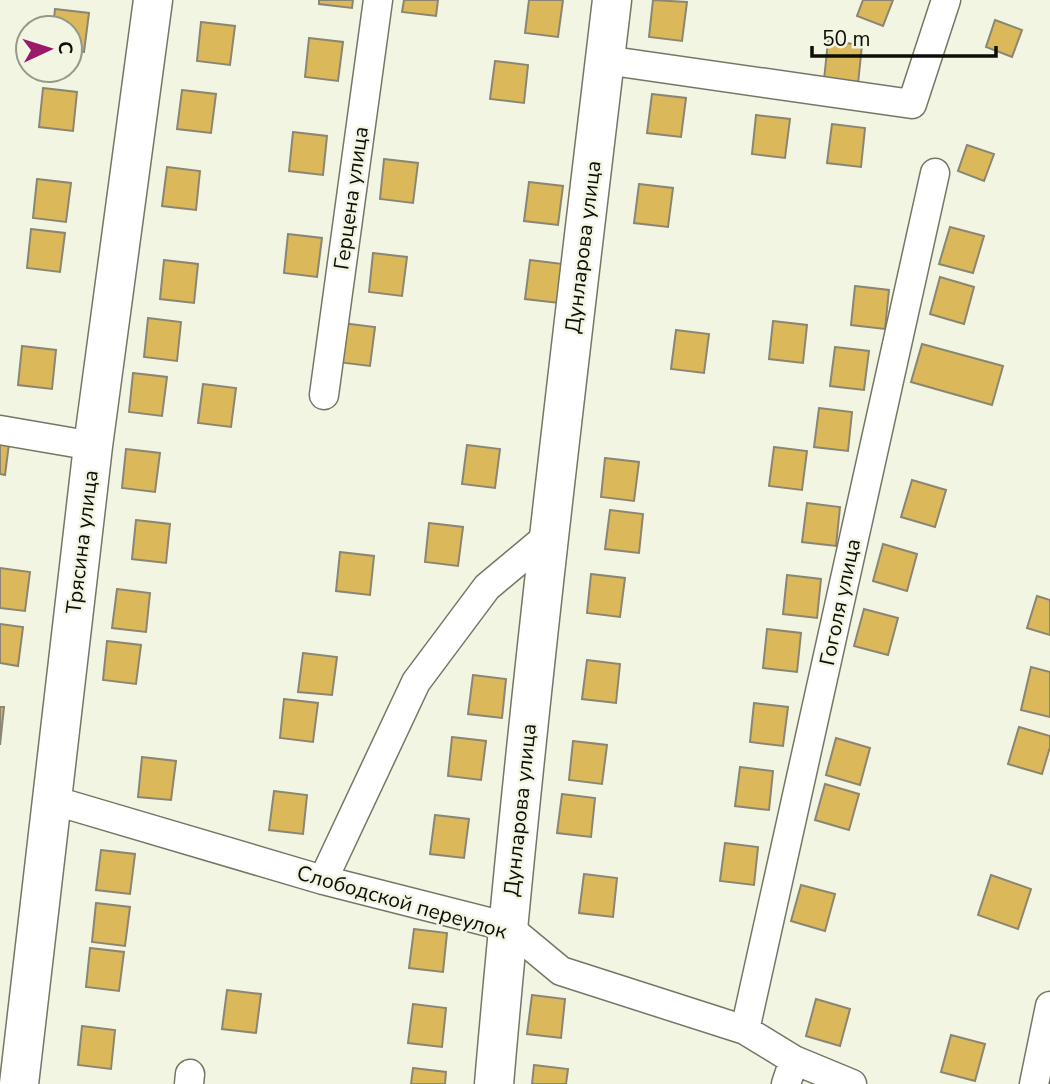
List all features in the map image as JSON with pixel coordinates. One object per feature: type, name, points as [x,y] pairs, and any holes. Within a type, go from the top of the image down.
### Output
[{"type":"street","name":"Трясина улица","points":[[19,1084],[93,446],[153,0]]},
{"type":"street","name":"Герцена улица","points":[[324,395],[378,0]]},
{"type":"street","name":"Дунларова улица","points":[[494,1084],[548,536],[612,0]]},
{"type":"street","points":[[605,60],[912,104],[946,0]]},
{"type":"street","name":"Гоголя улица","points":[[746,1030],[935,173]]},
{"type":"street","points":[[0,430],[93,446]]},
{"type":"street","points":[[323,880],[416,682],[487,587],[548,536]]},
{"type":"street","name":"Слободской переулок","points":[[52,800],[323,880],[508,927],[561,971],[746,1030],[790,1072],[852,1084]]},
{"type":"street","points":[[1034,1084],[1050,1006]]},
{"type":"building","points":[[319,0],[353,0],[352,8],[319,4]]},
{"type":"building","points":[[404,0],[438,0],[436,16],[402,12]]},
{"type":"building","points":[[529,0],[563,0],[558,37],[525,33]]},
{"type":"building","points":[[653,0],[687,2],[682,41],[649,37]]},
{"type":"building","points":[[863,0],[893,0],[883,26],[857,16]]},
{"type":"building","points":[[55,9],[89,13],[84,52],[84,14],[54,14]]},
{"type":"building","points":[[995,20],[1022,30],[1012,57],[986,47]]},
{"type":"building","points":[[201,22],[235,26],[230,65],[197,61]]},
{"type":"building","points":[[309,38],[343,42],[338,81],[305,77]]},
{"type":"building","points":[[828,41],[862,45],[858,84],[824,80]]},
{"type":"building","points":[[495,61],[528,65],[524,103],[490,99]]},
{"type":"building","points":[[43,88],[77,92],[73,131],[39,127]]},
{"type":"building","points":[[182,90],[216,94],[211,133],[177,129]]},
{"type":"building","points":[[652,94],[686,98],[681,137],[647,133]]},
{"type":"building","points":[[756,115],[790,119],[785,158],[752,154]]},
{"type":"building","points":[[832,124],[865,128],[861,167],[827,163]]},
{"type":"building","points":[[293,132],[327,136],[323,175],[289,171]]},
{"type":"building","points":[[967,145],[994,154],[984,181],[958,171]]},
{"type":"building","points":[[384,159],[418,163],[413,203],[380,199]]},
{"type":"building","points":[[167,167],[200,171],[196,210],[162,206]]},
{"type":"building","points":[[37,179],[71,183],[66,222],[33,218]]},
{"type":"building","points":[[529,182],[563,186],[558,225],[524,221]]},
{"type":"building","points":[[639,184],[673,188],[668,227],[634,223]]},
{"type":"building","points":[[950,227],[984,236],[973,273],[939,264]]},
{"type":"building","points":[[31,229],[65,233],[60,272],[27,268]]},
{"type":"building","points":[[288,234],[322,238],[317,277],[284,273]]},
{"type":"building","points":[[373,253],[407,257],[402,296],[369,292]]},
{"type":"building","points":[[164,260],[198,264],[194,303],[160,299]]},
{"type":"building","points":[[530,260],[563,264],[559,303],[525,299]]},
{"type":"building","points":[[940,277],[974,287],[964,324],[930,314]]},
{"type":"building","points":[[855,286],[889,290],[885,329],[851,325]]},
{"type":"building","points":[[148,318],[181,322],[177,361],[144,357]]},
{"type":"building","points":[[773,321],[807,325],[803,363],[769,359]]},
{"type":"building","points":[[342,323],[375,327],[370,366],[337,362]]},
{"type":"building","points":[[676,330],[709,334],[704,373],[671,369]]},
{"type":"building","points":[[922,344],[1003,366],[992,405],[911,382]]},
{"type":"building","points":[[22,346],[56,350],[52,389],[18,385]]},
{"type":"building","points":[[835,347],[869,351],[864,390],[830,386]]},
{"type":"building","points":[[133,373],[167,377],[162,416],[129,412]]},
{"type":"building","points":[[203,384],[236,388],[231,427],[198,423]]},
{"type":"building","points":[[819,408],[852,412],[848,451],[814,447]]},
{"type":"building","points":[[0,435],[10,436],[5,475],[0,474]]},
{"type":"building","points":[[467,445],[500,449],[495,488],[462,484]]},
{"type":"building","points":[[774,447],[807,451],[802,490],[769,486]]},
{"type":"building","points":[[126,449],[160,453],[155,492],[122,488]]},
{"type":"building","points":[[605,458],[639,462],[634,501],[601,497]]},
{"type":"building","points":[[912,480],[946,490],[935,527],[901,517]]},
{"type":"building","points":[[807,503],[840,507],[836,546],[802,542]]},
{"type":"building","points":[[610,510],[643,514],[639,553],[605,549]]},
{"type":"building","points":[[136,520],[170,524],[166,563],[132,559]]},
{"type":"building","points":[[429,523],[463,527],[458,566],[425,562]]},
{"type":"building","points":[[883,544],[917,554],[907,591],[873,581]]},
{"type":"building","points":[[340,552],[374,556],[370,595],[336,591]]},
{"type":"building","points":[[0,568],[30,572],[25,611],[0,608]]},
{"type":"building","points":[[591,574],[625,578],[620,617],[587,613]]},
{"type":"building","points":[[787,575],[821,579],[817,618],[783,614]]},
{"type":"building","points":[[117,589],[150,593],[146,632],[112,628]]},
{"type":"building","points":[[1037,596],[1050,600],[1050,635],[1027,628]]},
{"type":"building","points":[[864,609],[898,618],[888,655],[854,646]]},
{"type":"building","points":[[0,624],[23,627],[18,666],[0,663]]},
{"type":"building","points":[[767,629],[801,633],[797,672],[763,668]]},
{"type":"building","points":[[107,641],[141,645],[136,684],[103,680]]},
{"type":"building","points":[[303,653],[337,657],[332,695],[298,692]]},
{"type":"building","points":[[587,660],[620,664],[616,703],[582,699]]},
{"type":"building","points":[[1031,667],[1050,672],[1050,717],[1021,710]]},
{"type":"building","points":[[473,675],[506,679],[502,718],[468,714]]},
{"type":"building","points":[[284,699],[318,703],[313,742],[280,738]]},
{"type":"building","points":[[754,703],[788,707],[783,746],[750,742]]},
{"type":"building","points":[[0,707],[4,707],[0,745]]},
{"type":"building","points":[[1019,727],[1050,736],[1050,747],[1042,774],[1008,764]]},
{"type":"building","points":[[452,737],[486,741],[481,780],[448,776]]},
{"type":"building","points":[[836,738],[870,748],[860,785],[826,775]]},
{"type":"building","points":[[573,741],[607,745],[602,784],[569,780]]},
{"type":"building","points":[[142,757],[176,761],[171,800],[138,797]]},
{"type":"building","points":[[740,767],[773,771],[769,810],[735,806]]},
{"type":"building","points":[[825,784],[859,794],[849,830],[815,820]]},
{"type":"building","points":[[274,791],[307,795],[303,834],[269,830]]},
{"type":"building","points":[[562,794],[595,798],[591,837],[557,833]]},
{"type":"building","points":[[435,815],[469,819],[464,858],[430,854]]},
{"type":"building","points":[[725,843],[758,847],[754,885],[720,881]]},
{"type":"building","points":[[101,850],[135,854],[130,894],[96,890]]},
{"type":"building","points":[[584,874],[617,878],[613,917],[579,913]]},
{"type":"building","points":[[991,875],[1031,889],[1018,929],[978,915]]},
{"type":"building","points":[[801,885],[835,894],[825,931],[791,921]]},
{"type":"building","points":[[96,903],[130,907],[125,946],[92,942]]},
{"type":"building","points":[[414,929],[447,933],[443,972],[409,968]]},
{"type":"building","points":[[90,948],[124,952],[119,991],[86,987]]},
{"type":"building","points":[[227,990],[261,994],[256,1033],[222,1029]]},
{"type":"building","points":[[532,995],[565,999],[561,1038],[527,1034]]},
{"type":"building","points":[[816,999],[850,1009],[840,1046],[806,1036]]},
{"type":"building","points":[[413,1004],[446,1008],[442,1047],[408,1043]]},
{"type":"building","points":[[82,1026],[115,1030],[111,1069],[78,1065]]},
{"type":"building","points":[[951,1035],[985,1044],[975,1081],[941,1072]]},
{"type":"building","points":[[534,1065],[568,1069],[566,1084],[532,1084]]},
{"type":"building","points":[[413,1068],[446,1072],[445,1084],[411,1084]]}]
